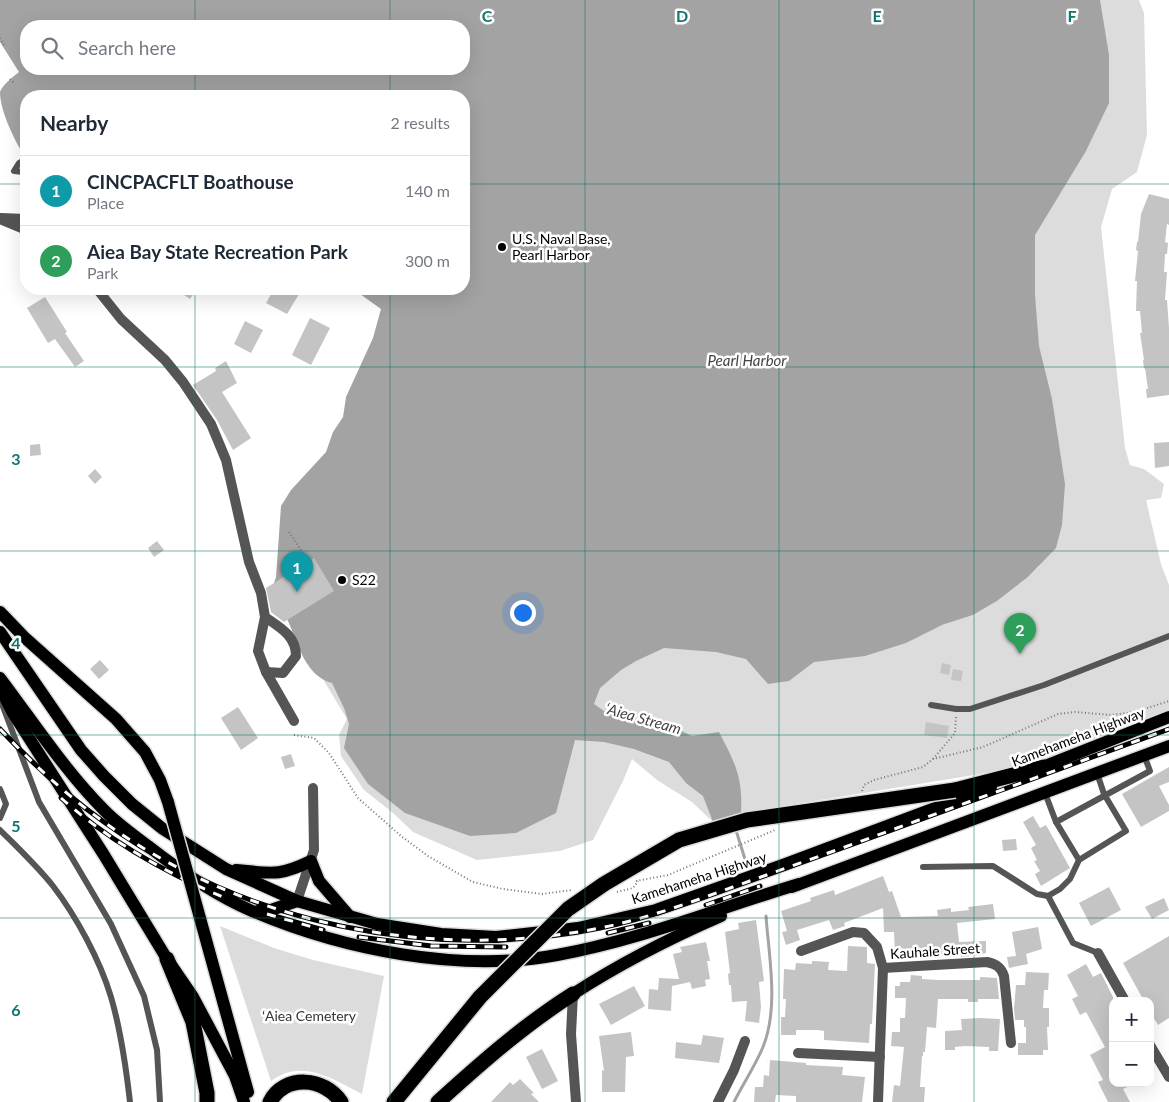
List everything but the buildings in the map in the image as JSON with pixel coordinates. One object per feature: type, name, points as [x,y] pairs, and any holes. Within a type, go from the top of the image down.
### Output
[{"type":"highway","points":[[394,1102],[480,997],[568,909],[604,884],[679,840],[747,820],[955,790],[1044,767]]},
{"type":"highway","points":[[167,959],[193,1022],[206,1102]]},
{"type":"highway","points":[[438,1102],[517,1033],[573,994]]},
{"type":"highway","points":[[270,1102],[278,1090],[291,1083],[305,1082],[329,1089],[336,1094],[341,1102]]},
{"type":"main road","points":[[0,612],[24,637],[116,719],[145,752],[160,780],[168,802],[251,1102]]},
{"type":"main road","name":"Kamehameha Highway","points":[[0,632],[81,750],[132,804],[163,829],[226,869],[297,901],[377,924],[441,934],[496,937],[578,928],[656,910],[783,865],[1044,767],[1169,717]]},
{"type":"main road","points":[[0,678],[54,753],[106,812],[165,859],[219,894],[252,911],[317,935],[367,948],[440,959],[491,962],[556,956],[620,942],[799,884],[1169,746]]},
{"type":"main road","points":[[0,688],[13,714],[104,855],[167,959],[193,997],[235,1076],[244,1102]]},
{"type":"main road","points":[[226,869],[274,874],[291,870],[311,861],[319,881],[350,917]]},
{"type":"main road","points":[[252,911],[271,910],[297,901]]},
{"type":"main road","points":[[573,994],[616,966],[745,902]]},
{"type":"street","points":[[0,218],[20,219]]},
{"type":"street","points":[[0,218],[20,227]]},
{"type":"street","points":[[102,295],[121,319],[165,360],[183,382],[211,424],[226,460],[249,562],[261,593],[265,617],[258,651],[266,672],[294,721]]},
{"type":"street","points":[[265,617],[285,630],[296,646],[296,656],[283,673],[266,672]]},
{"type":"street","points":[[297,901],[314,850],[314,788]]},
{"type":"street","name":"Kauhale Street","points":[[801,952],[854,932],[864,933],[877,947],[883,968],[878,1102]]},
{"type":"street","points":[[1098,953],[1123,997]]},
{"type":"street","name":"Kauhale Street","points":[[883,968],[995,963],[1002,969],[1004,976],[1011,1043]]},
{"type":"street","points":[[573,994],[567,1035],[576,1102]]},
{"type":"street","points":[[718,1102],[734,1070],[744,1041]]},
{"type":"street","points":[[1154,1052],[1169,1077]]},
{"type":"street","points":[[798,1054],[880,1057]]},
{"type":"lane","points":[[20,162],[14,171],[20,170]]},
{"type":"lane","points":[[931,705],[970,709],[1044,685],[1169,636]]},
{"type":"lane","points":[[0,698],[39,802],[111,924],[144,996],[158,1050],[160,1102]]},
{"type":"lane","points":[[1056,822],[1104,794],[1150,771],[1144,755]]},
{"type":"lane","points":[[922,867],[994,866],[1037,894],[1048,896],[1070,880],[1079,860],[1126,831],[1104,794],[1097,773]]},
{"type":"lane","points":[[0,790],[6,804],[0,818]]},
{"type":"lane","points":[[1045,793],[1056,822],[1079,860]]},
{"type":"lane","points":[[0,830],[53,886],[86,937],[111,996],[126,1068],[130,1102]]},
{"type":"lane","points":[[1048,896],[1073,943],[1098,953]]},
{"type":"path","points":[[0,38],[4,45]]},
{"type":"path","points":[[10,79],[14,84]]},
{"type":"path","points":[[289,532],[309,562]]},
{"type":"path","points":[[933,759],[982,747],[1058,714],[1075,712],[1111,715],[1135,712],[1169,701]]},
{"type":"path","points":[[860,794],[864,785],[874,780],[923,767],[933,759],[955,732],[956,709]]},
{"type":"path","points":[[294,734],[314,738],[329,753],[358,798],[401,836],[428,856],[473,882],[503,889],[542,894],[580,889]]},
{"type":"path","points":[[628,882],[668,874],[764,833],[784,828]]},
{"type":"green space","points":[[1090,0],[1139,0],[1144,13],[1147,135],[1137,172],[1112,189],[1101,227],[1125,448],[1130,465],[1144,469],[1164,484],[1161,498],[1146,500],[1161,564],[1169,585],[1169,711],[1071,749],[1005,770],[765,809],[720,825],[718,816],[731,778],[605,711],[577,702],[655,644],[835,646],[942,625],[973,615],[997,601],[1039,566],[1025,248]]},
{"type":"green space","points":[[325,672],[571,732],[679,755],[716,810],[713,822],[692,802],[657,780],[632,759],[593,840],[560,851],[477,860],[413,832],[364,790],[341,756],[339,735],[347,719],[324,681]]},
{"type":"green space","name":"ʻAiea Cemetery","points":[[220,926],[274,948],[313,960],[384,976],[362,1094],[328,1077],[306,1071],[294,1071],[283,1074],[271,1081]]},
{"type":"water","name":"Pearl Harbor","points":[[0,0],[1100,0],[1109,55],[1109,103],[1086,151],[1035,235],[1035,295],[1039,346],[1052,399],[1065,484],[1062,525],[1056,548],[1028,577],[997,601],[973,615],[942,625],[906,643],[865,656],[814,662],[789,681],[768,684],[746,659],[716,652],[664,648],[621,670],[600,688],[594,704],[604,711],[673,727],[692,736],[719,732],[737,771],[741,790],[741,813],[713,822],[703,796],[686,783],[669,762],[634,749],[604,742],[575,740],[556,813],[516,833],[470,836],[405,813],[368,784],[344,748],[349,724],[344,708],[332,683],[315,673],[304,658],[272,589],[276,577],[281,506],[291,490],[326,452],[333,432],[343,417],[346,397],[373,338],[381,309],[361,295],[470,295],[470,90],[20,90],[20,148],[6,118],[0,92],[6,83],[19,72],[0,42]]},
{"type":"waterway","name":"ʻAiea Stream","points":[[735,827],[749,872]]},
{"type":"waterway","name":"ʻAiea Stream","points":[[734,1102],[763,1047],[771,1016],[772,982],[766,916]]},
{"type":"railway","points":[[0,729],[50,778],[104,822],[159,857],[217,886],[278,909],[341,926],[405,936],[470,940],[535,937],[600,928],[650,915],[700,899],[1169,729]]},
{"type":"railway","points":[[61,798],[98,828],[138,854],[180,877],[223,897]]},
{"type":"railway","points":[[706,905],[760,886]]},
{"type":"railway","points":[[267,914],[323,930]]},
{"type":"railway","points":[[608,933],[649,923]]},
{"type":"railway","points":[[359,937],[431,946],[506,947]]},
{"type":"place","name":"U.S. Naval Base, Pearl Harbor","points":[[502,247]]},
{"type":"place","name":"S22","points":[[342,580]]},
{"type":"place","name":"CINCPACFLT Boathouse","points":[[297,592]]},
{"type":"place","name":"Aiea Bay State Recreation Park","points":[[1020,654]]}]
